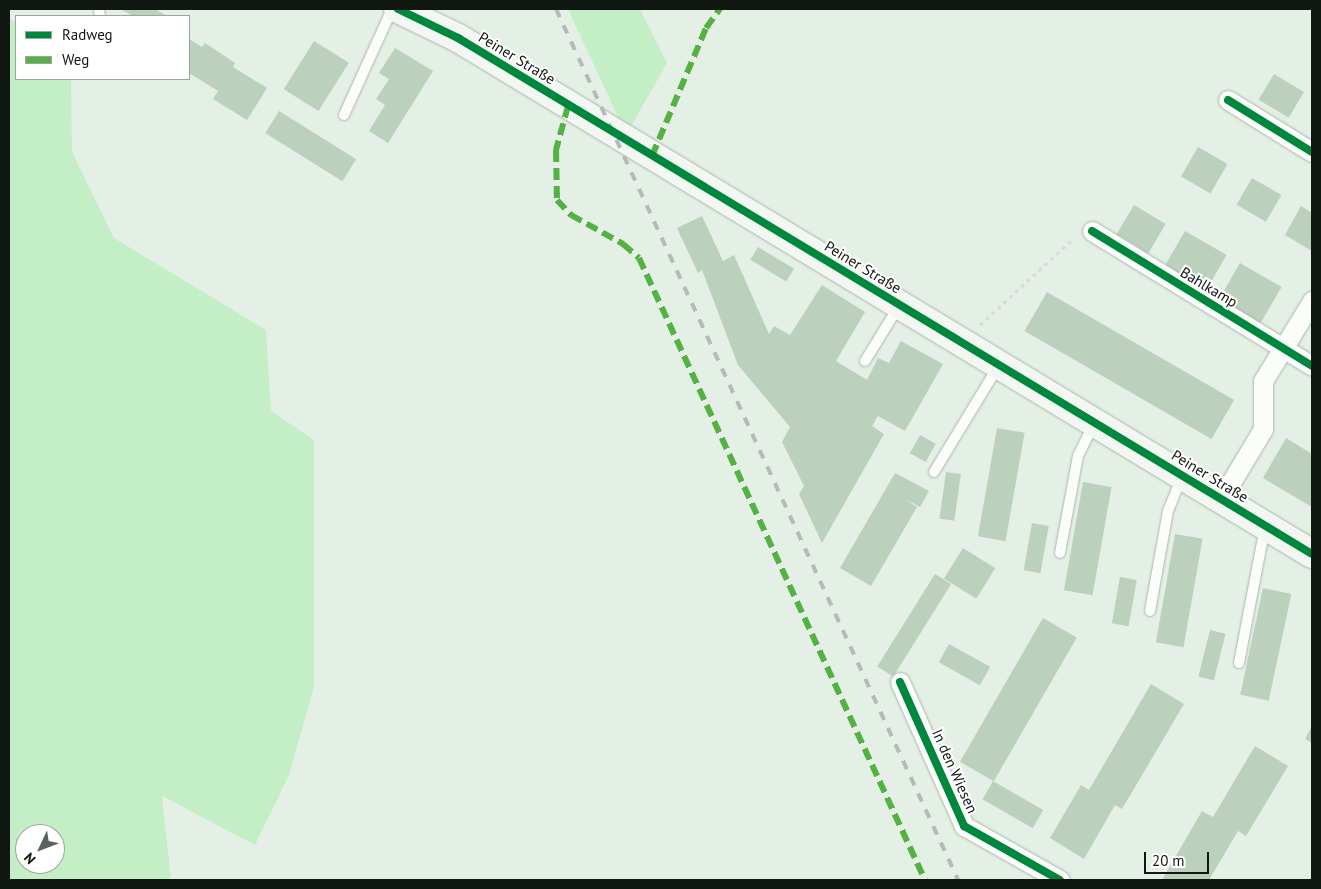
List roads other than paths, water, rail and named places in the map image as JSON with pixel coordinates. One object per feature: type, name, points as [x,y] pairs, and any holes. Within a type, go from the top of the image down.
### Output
[{"type":"main road","name":"Peiner Straße","points":[[398,9],[458,38],[1312,554]]},
{"type":"street","points":[[1228,100],[1312,152]]},
{"type":"street","name":"Bahlkamp","points":[[1092,232],[1312,366]]},
{"type":"street","points":[[1220,499],[1263,429],[1263,381],[1312,301]]},
{"type":"street","name":"In den Wiesen","points":[[900,682],[964,826],[1060,880]]},
{"type":"lane","points":[[344,115],[392,9]]},
{"type":"lane","points":[[865,361],[900,305]]},
{"type":"lane","points":[[934,472],[999,365]]},
{"type":"lane","points":[[1060,553],[1078,456],[1095,422]]},
{"type":"lane","points":[[1150,611],[1168,511],[1182,476]]},
{"type":"lane","points":[[1239,663],[1265,526]]},
{"type":"railway","points":[[556,9],[958,880]]}]
